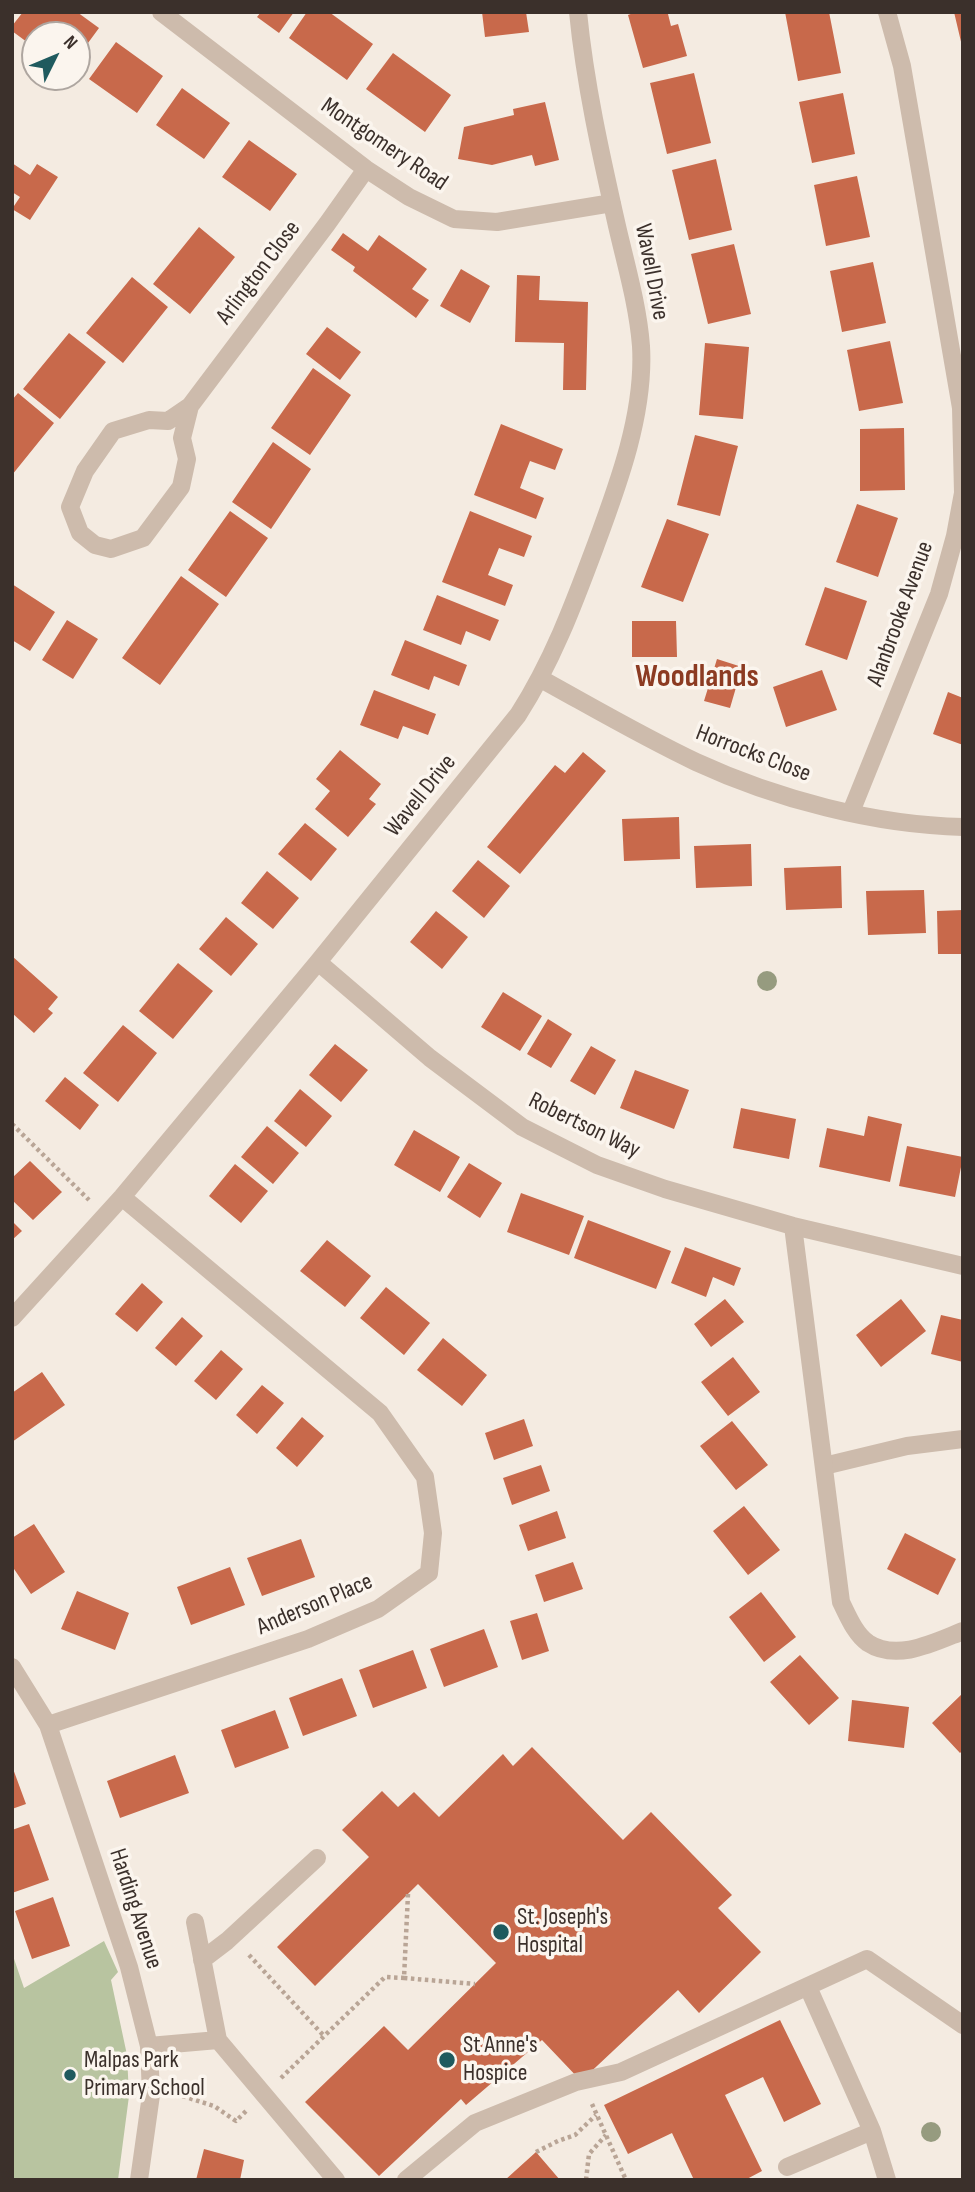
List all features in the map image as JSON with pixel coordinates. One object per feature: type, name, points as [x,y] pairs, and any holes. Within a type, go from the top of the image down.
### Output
[{"type":"street","points":[[578,12],[583,62],[612,203]]},
{"type":"street","name":"Alanbrooke Avenue","points":[[851,812],[939,594],[955,536],[962,494],[961,408],[902,66],[887,12]]},
{"type":"street","name":"Montgomery Road","points":[[167,14],[366,169],[409,197],[454,219],[497,222],[612,203]]},
{"type":"street","name":"Arlington Close","points":[[190,406],[182,438],[187,459],[181,487],[143,538],[111,549],[95,545],[80,533],[70,507],[85,471],[113,431],[149,420],[168,421],[190,406],[366,169]]},
{"type":"street","name":"Wavell Drive","points":[[12,1318],[121,1197],[318,962],[518,715],[541,679],[573,608],[621,477],[639,392],[640,346],[632,292],[612,203]]},
{"type":"street","name":"Horrocks Close","points":[[541,679],[696,762],[774,793],[924,826],[963,827]]},
{"type":"street","name":"Robertson Way","points":[[318,962],[430,1058],[522,1127],[597,1165],[665,1189],[793,1226],[963,1266]]},
{"type":"street","name":"Anderson Place","points":[[48,1725],[307,1639],[378,1609],[429,1573],[433,1533],[425,1477],[380,1413],[121,1197]]},
{"type":"street","points":[[793,1226],[841,1602],[852,1625],[868,1643],[892,1650],[913,1650],[963,1631]]},
{"type":"street","points":[[824,1466],[907,1446],[963,1439]]},
{"type":"street","name":"Harding Avenue","points":[[12,1667],[48,1725],[130,1967],[149,2046],[151,2095],[139,2180]]},
{"type":"street","points":[[202,1961],[317,1858]]},
{"type":"street","points":[[194,1922],[218,2040],[336,2180]]},
{"type":"street","points":[[406,2180],[475,2123],[581,2081],[621,2071],[867,1959],[963,2025]]},
{"type":"street","points":[[808,1987],[872,2131],[887,2180]]},
{"type":"street","points":[[149,2046],[218,2040]]},
{"type":"street","points":[[788,2167],[872,2131]]},
{"type":"path","points":[[12,1124],[105,1215]]},
{"type":"path","points":[[404,1978],[408,1894]]},
{"type":"path","points":[[227,1941],[244,1950],[324,2036]]},
{"type":"path","points":[[151,2095],[167,2092],[195,2099],[214,2106],[236,2121],[385,1977],[475,1984]]},
{"type":"path","points":[[581,2081],[626,2180]]},
{"type":"path","points":[[536,2152],[575,2135],[596,2115]]},
{"type":"path","points":[[586,2180],[589,2154],[606,2135]]},
{"type":"green space","name":"Malpas Park Primary School","points":[[104,1941],[118,1972],[111,1980],[127,2055],[129,2096],[118,2180],[12,2180],[12,1953],[24,1988]]},
{"type":"building","points":[[23,12],[77,12],[89,21],[21,21],[21,38],[12,31],[12,26]]},
{"type":"building","points":[[261,12],[294,12],[279,33],[257,17]]},
{"type":"building","points":[[307,12],[329,12],[373,44],[347,80],[289,38]]},
{"type":"building","points":[[482,12],[526,12],[529,32],[485,37]]},
{"type":"building","points":[[636,12],[668,14],[671,26],[678,24],[687,56],[643,68],[628,15]]},
{"type":"building","points":[[785,12],[829,12],[841,73],[798,81]]},
{"type":"building","points":[[954,12],[963,12],[963,46],[962,46]]},
{"type":"building","points":[[91,22],[99,28],[91,39]]},
{"type":"building","points":[[116,42],[163,76],[137,113],[91,80],[91,76]]},
{"type":"building","points":[[393,53],[451,95],[425,132],[366,89]]},
{"type":"building","points":[[694,73],[711,143],[667,154],[650,83]]},
{"type":"building","points":[[182,88],[230,123],[204,159],[156,125]]},
{"type":"building","points":[[843,93],[855,154],[812,163],[799,102]]},
{"type":"building","points":[[545,102],[559,160],[535,166],[532,155],[492,165],[458,159],[464,127],[514,115],[513,109]]},
{"type":"building","points":[[249,140],[297,174],[270,211],[222,177]]},
{"type":"building","points":[[716,159],[732,230],[689,240],[672,170]]},
{"type":"building","points":[[12,163],[30,175],[37,164],[58,177],[30,220],[12,209],[20,197],[12,192]]},
{"type":"building","points":[[857,176],[870,237],[826,246],[814,185]]},
{"type":"building","points":[[199,227],[235,257],[190,314],[153,284]]},
{"type":"building","points":[[343,233],[368,251],[379,235],[427,269],[412,289],[429,300],[416,318],[353,271],[355,267],[331,250]]},
{"type":"building","points":[[734,244],[751,314],[708,324],[691,254]]},
{"type":"building","points":[[873,262],[886,323],[842,332],[830,271]]},
{"type":"building","points":[[461,269],[490,286],[470,323],[440,306]]},
{"type":"building","points":[[517,275],[540,276],[539,300],[588,302],[586,390],[563,390],[564,343],[515,342]]},
{"type":"building","points":[[132,277],[168,307],[123,363],[86,333]]},
{"type":"building","points":[[327,327],[361,352],[340,380],[306,354]]},
{"type":"building","points":[[69,333],[106,362],[60,419],[23,389]]},
{"type":"building","points":[[890,341],[903,403],[859,411],[847,350]]},
{"type":"building","points":[[705,343],[749,347],[743,419],[699,415]]},
{"type":"building","points":[[313,368],[351,395],[310,455],[271,428]]},
{"type":"building","points":[[18,393],[54,423],[12,475],[12,400]]},
{"type":"building","points":[[501,424],[563,449],[555,470],[530,461],[520,488],[544,498],[536,519],[474,495]]},
{"type":"building","points":[[904,428],[905,490],[860,491],[860,429]]},
{"type":"building","points":[[695,435],[738,446],[720,516],[677,505]]},
{"type":"building","points":[[273,442],[311,469],[271,529],[232,502]]},
{"type":"building","points":[[857,504],[898,518],[878,577],[836,562]]},
{"type":"building","points":[[230,511],[268,538],[226,597],[188,570]]},
{"type":"building","points":[[470,511],[532,536],[524,557],[499,548],[488,575],[513,585],[505,606],[442,582]]},
{"type":"building","points":[[667,519],[709,534],[683,602],[641,587]]},
{"type":"building","points":[[181,576],[219,604],[160,685],[122,658]]},
{"type":"building","points":[[12,584],[55,612],[30,651],[12,640]]},
{"type":"building","points":[[825,587],[867,601],[847,660],[805,645]]},
{"type":"building","points":[[437,595],[499,620],[490,641],[466,631],[461,645],[423,630]]},
{"type":"building","points":[[67,620],[98,639],[73,679],[42,660]]},
{"type":"building","points":[[632,621],[676,621],[677,657],[632,657]]},
{"type":"building","points":[[405,640],[467,665],[459,686],[434,676],[429,690],[391,675]]},
{"type":"building","points":[[717,659],[742,667],[730,708],[704,701]]},
{"type":"building","points":[[822,670],[837,710],[786,727],[773,687]]},
{"type":"building","points":[[374,690],[436,714],[428,735],[403,726],[398,739],[360,725]]},
{"type":"building","points":[[948,692],[963,698],[963,745],[933,734]]},
{"type":"building","points":[[340,750],[381,784],[369,799],[376,804],[348,837],[315,809],[330,791],[316,779]]},
{"type":"building","points":[[583,752],[606,771],[520,874],[487,847],[555,765],[565,773]]},
{"type":"building","points":[[679,817],[680,859],[624,861],[622,819]]},
{"type":"building","points":[[305,823],[337,849],[311,881],[278,854]]},
{"type":"building","points":[[751,844],[752,886],[696,888],[694,846]]},
{"type":"building","points":[[478,860],[510,886],[484,918],[452,891]]},
{"type":"building","points":[[841,866],[842,908],[786,910],[784,868]]},
{"type":"building","points":[[267,871],[299,898],[273,929],[241,903]]},
{"type":"building","points":[[924,890],[926,933],[868,935],[866,891]]},
{"type":"building","points":[[963,910],[963,954],[938,954],[937,911]]},
{"type":"building","points":[[436,911],[468,937],[442,969],[410,942]]},
{"type":"building","points":[[226,917],[258,944],[231,976],[199,949]]},
{"type":"building","points":[[12,956],[58,997],[48,1009],[53,1013],[34,1033],[12,1013]]},
{"type":"building","points":[[178,963],[213,991],[173,1039],[139,1011]]},
{"type":"building","points":[[503,992],[542,1016],[520,1051],[481,1027]]},
{"type":"building","points":[[548,1019],[572,1034],[551,1068],[527,1054]]},
{"type":"building","points":[[123,1025],[157,1053],[118,1102],[83,1073]]},
{"type":"building","points":[[335,1044],[368,1070],[341,1102],[309,1075]]},
{"type":"building","points":[[591,1046],[616,1060],[595,1095],[570,1081]]},
{"type":"building","points":[[635,1070],[689,1090],[674,1129],[620,1108]]},
{"type":"building","points":[[65,1077],[99,1105],[80,1130],[45,1101]]},
{"type":"building","points":[[300,1089],[332,1116],[306,1147],[274,1121]]},
{"type":"building","points":[[741,1108],[796,1119],[789,1159],[733,1148]]},
{"type":"building","points":[[868,1116],[902,1124],[890,1182],[819,1167],[827,1128],[864,1136]]},
{"type":"building","points":[[267,1126],[299,1153],[273,1184],[241,1157]]},
{"type":"building","points":[[414,1130],[460,1157],[440,1192],[394,1165]]},
{"type":"building","points":[[907,1146],[963,1157],[955,1197],[899,1186]]},
{"type":"building","points":[[30,1161],[62,1192],[33,1220],[12,1200],[12,1178]]},
{"type":"building","points":[[469,1163],[502,1183],[480,1218],[447,1197]]},
{"type":"building","points":[[235,1164],[268,1191],[241,1223],[209,1196]]},
{"type":"building","points":[[521,1193],[584,1216],[569,1255],[507,1232]]},
{"type":"building","points":[[588,1220],[671,1251],[656,1289],[574,1258]]},
{"type":"building","points":[[12,1221],[22,1231],[12,1240]]},
{"type":"building","points":[[327,1240],[371,1276],[345,1307],[300,1271]]},
{"type":"building","points":[[685,1247],[741,1268],[734,1286],[713,1277],[706,1297],[671,1283]]},
{"type":"building","points":[[142,1283],[163,1302],[137,1332],[115,1314]]},
{"type":"building","points":[[386,1287],[430,1323],[404,1355],[360,1318]]},
{"type":"building","points":[[725,1299],[744,1322],[711,1347],[694,1324]]},
{"type":"building","points":[[901,1299],[926,1331],[881,1367],[856,1335]]},
{"type":"building","points":[[941,1315],[963,1320],[963,1362],[931,1354]]},
{"type":"building","points":[[182,1317],[203,1336],[176,1366],[155,1348]]},
{"type":"building","points":[[443,1338],[487,1375],[462,1406],[417,1370]]},
{"type":"building","points":[[221,1350],[243,1369],[216,1400],[194,1381]]},
{"type":"building","points":[[733,1357],[760,1392],[728,1416],[701,1382]]},
{"type":"building","points":[[42,1372],[65,1405],[12,1442],[12,1393]]},
{"type":"building","points":[[262,1385],[284,1403],[257,1434],[236,1415]]},
{"type":"building","points":[[302,1417],[324,1436],[297,1467],[276,1448]]},
{"type":"building","points":[[524,1419],[533,1446],[494,1460],[485,1433]]},
{"type":"building","points":[[732,1421],[768,1465],[736,1490],[700,1446]]},
{"type":"building","points":[[541,1465],[550,1491],[512,1505],[503,1478]]},
{"type":"building","points":[[744,1506],[780,1550],[748,1575],[713,1531]]},
{"type":"building","points":[[557,1511],[566,1538],[528,1551],[519,1525]]},
{"type":"building","points":[[34,1524],[65,1572],[31,1594],[12,1566],[12,1538]]},
{"type":"building","points":[[905,1533],[956,1559],[938,1595],[887,1569]]},
{"type":"building","points":[[301,1539],[315,1577],[262,1596],[247,1558]]},
{"type":"building","points":[[573,1562],[583,1589],[544,1602],[535,1575]]},
{"type":"building","points":[[230,1567],[245,1605],[191,1625],[177,1587]]},
{"type":"building","points":[[77,1591],[129,1613],[115,1650],[61,1629]]},
{"type":"building","points":[[761,1592],[796,1637],[764,1662],[729,1617]]},
{"type":"building","points":[[537,1613],[549,1651],[522,1660],[510,1621]]},
{"type":"building","points":[[484,1629],[498,1667],[444,1687],[430,1649]]},
{"type":"building","points":[[413,1650],[427,1688],[373,1708],[359,1670]]},
{"type":"building","points":[[800,1655],[839,1698],[809,1725],[770,1682]]},
{"type":"building","points":[[342,1678],[357,1716],[303,1736],[289,1698]]},
{"type":"building","points":[[963,1693],[963,1750],[960,1753],[932,1723]]},
{"type":"building","points":[[852,1700],[909,1707],[904,1748],[848,1741]]},
{"type":"building","points":[[275,1710],[289,1748],[235,1768],[221,1730]]},
{"type":"building","points":[[532,1747],[623,1840],[651,1812],[732,1895],[718,1908],[761,1952],[699,2013],[678,1990],[581,2081],[542,2040],[466,2105],[461,2099],[379,2176],[305,2102],[384,2026],[408,2050],[496,1963],[418,1884],[315,1986],[277,1947],[369,1857],[342,1830],[382,1791],[398,1807],[414,1792],[439,1817],[503,1754],[513,1766]]},
{"type":"building","points":[[175,1755],[189,1793],[120,1818],[107,1781]]},
{"type":"building","points":[[12,1766],[26,1804],[12,1809]]},
{"type":"building","points":[[29,1824],[49,1880],[12,1893],[12,1830]]},
{"type":"building","points":[[53,1897],[70,1946],[32,1959],[15,1911]]},
{"type":"building","points":[[780,2020],[821,2104],[784,2122],[763,2077],[725,2095],[762,2171],[745,2180],[694,2180],[672,2133],[628,2154],[604,2105]]},
{"type":"building","points":[[204,2149],[244,2160],[240,2180],[196,2180]]},
{"type":"building","points":[[536,2152],[560,2180],[505,2180]]},
{"type":"place","name":"St. Joseph's Hospital","points":[[501,1932]]},
{"type":"place","name":"St Anne's Hospice","points":[[447,2060]]},
{"type":"place","name":"Malpas Park Primary School","points":[[70,2075]]},
{"type":"district","name":"Woodlands","points":[[697,678]]}]
